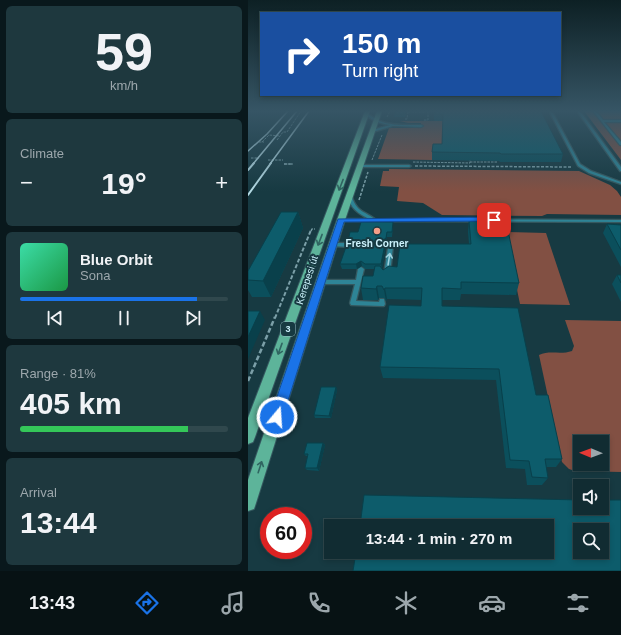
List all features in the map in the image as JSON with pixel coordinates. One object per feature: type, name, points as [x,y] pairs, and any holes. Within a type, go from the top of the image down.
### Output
[{"type":"main road","name":"Kerepesi út","points":[[248,437],[358,138]]},
{"type":"main road","name":"Kerepesi út","points":[[248,503],[341,220],[371,138]]},
{"type":"lane","points":[[564,138],[579,165],[590,172],[621,183]]},
{"type":"lane","points":[[597,138],[621,170]]},
{"type":"lane","points":[[360,166],[409,164]]},
{"type":"lane","points":[[350,195],[350,202],[354,207],[375,220]]},
{"type":"lane","points":[[341,220],[621,221]]},
{"type":"lane","points":[[333,245],[348,245]]},
{"type":"lane","points":[[386,246],[391,246],[386,278]]},
{"type":"lane","points":[[361,269],[353,303],[382,302]]},
{"type":"lane","points":[[321,282],[358,282]]},
{"type":"path","points":[[259,142],[263,142],[267,138]]},
{"type":"path","points":[[275,140],[280,140]]},
{"type":"path","points":[[251,158],[259,158]]},
{"type":"path","points":[[268,160],[283,160]]},
{"type":"path","points":[[409,164],[470,163],[470,161],[497,162]]},
{"type":"path","points":[[284,164],[293,164]]},
{"type":"path","points":[[409,164],[582,167]]},
{"type":"path","points":[[248,381],[312,229]]},
{"type":"shaded area","points":[[386,138],[442,138],[442,152],[433,152],[432,160],[378,159]]},
{"type":"shaded area","points":[[604,138],[621,138],[621,160]]},
{"type":"shaded area","points":[[389,169],[579,171],[610,185],[617,191],[621,197],[621,215],[442,215],[423,203],[397,201],[399,187],[380,186],[383,171],[389,171]]},
{"type":"shaded area","points":[[505,232],[546,233],[570,305],[520,304]]},
{"type":"shaded area","points":[[565,320],[621,321],[621,472],[575,471],[609,471],[609,435],[573,435],[573,470],[569,469],[562,462],[539,355],[572,351],[574,346]]},
{"type":"building","points":[[442,138],[555,138],[563,154],[432,152],[433,144],[442,144]]},
{"type":"building","points":[[281,212],[298,212],[263,281],[248,280],[248,271]]},
{"type":"building","points":[[469,221],[506,221],[519,283],[461,282],[461,289],[442,288],[442,306],[518,308],[536,395],[548,395],[562,459],[545,459],[548,478],[532,477],[529,461],[510,460],[499,369],[380,367],[389,305],[421,306],[422,288],[385,288],[384,290],[382,286],[377,286],[376,289],[361,288],[363,276],[373,276],[375,266],[380,266],[383,270],[389,266],[397,267],[400,244],[471,244]]},
{"type":"building","points":[[361,222],[393,222],[392,232],[387,232],[386,238],[382,241],[382,244],[385,244],[381,264],[365,264],[361,261],[356,264],[340,264],[347,244],[352,241],[349,237],[350,232],[358,232]]},
{"type":"building","points":[[607,224],[621,225],[621,250]]},
{"type":"building","points":[[617,275],[621,275],[621,283]]},
{"type":"building","points":[[248,311],[260,311],[248,337]]},
{"type":"building","points":[[321,387],[336,387],[329,416],[314,415]]},
{"type":"building","points":[[307,443],[323,443],[317,468],[305,468],[308,454],[304,454]]},
{"type":"building","points":[[364,495],[573,500],[573,515],[609,515],[609,500],[621,500],[621,571],[353,571],[355,559],[554,559],[554,519],[361,519]]},
{"type":"railway","points":[[248,151],[263,138]]},
{"type":"railway","points":[[253,164],[275,138]]},
{"type":"railway","points":[[270,164],[289,138]]},
{"type":"railway","points":[[248,170],[254,163]]},
{"type":"railway","points":[[248,195],[271,163]]},
{"type":"place","name":"Fresh Corner","points":[[377,231]]},
{"type":"route","points":[[277,417],[341,220],[494,220]]}]
